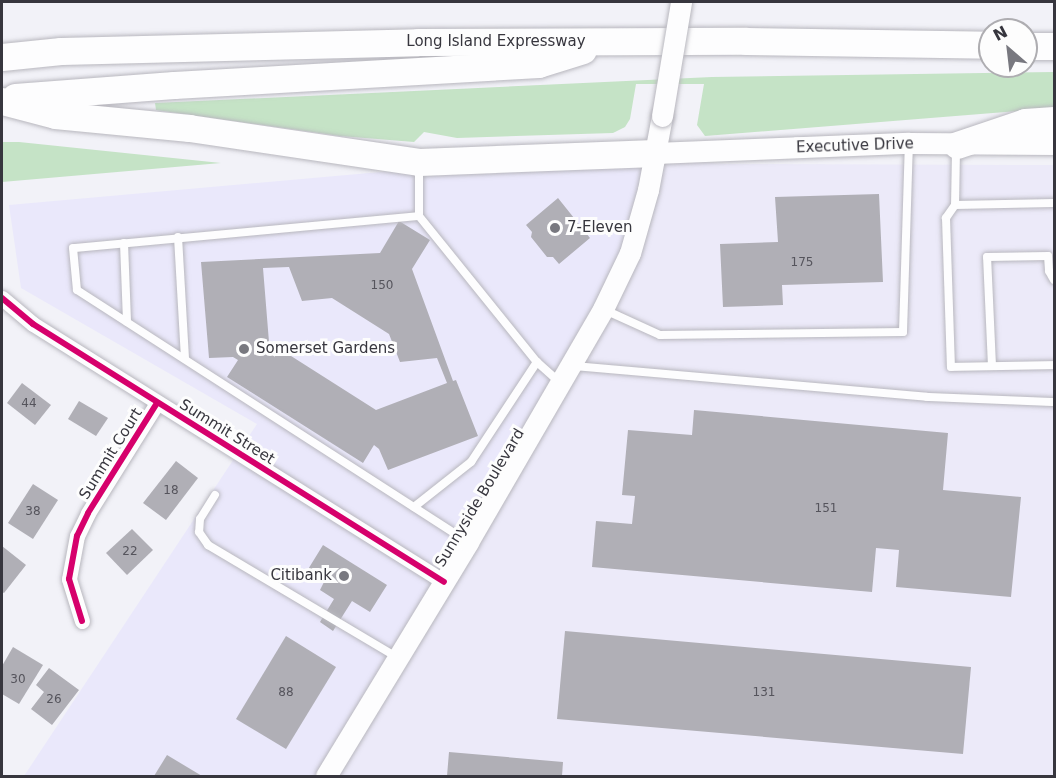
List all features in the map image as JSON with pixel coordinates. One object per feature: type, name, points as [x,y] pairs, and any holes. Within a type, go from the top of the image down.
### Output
[{"type":"highway","name":"Long Island Expressway","points":[[2,57],[61,51],[310,44],[746,41],[978,45]]},
{"type":"highway","points":[[2,100],[185,84],[538,64],[606,42]]},
{"type":"highway","points":[[1038,46],[1054,46]]},
{"type":"highway","points":[[2,100],[55,114],[178,127],[419,162],[655,153]]},
{"type":"highway","points":[[957,145],[1025,122],[1054,120]]},
{"type":"main road","name":"Sunnyside Boulevard","points":[[326,777],[561,385],[603,309],[630,253],[648,190],[681,2]]},
{"type":"main road","name":"Executive Drive","points":[[655,153],[909,143],[1054,144]]},
{"type":"street","name":"Summit Street","points":[[2,298],[33,324],[444,582]]},
{"type":"street","name":"Summit Court","points":[[82,621],[69,579],[77,536],[88,513],[157,403]]},
{"type":"lane","points":[[603,309],[660,335],[903,332],[909,143]]},
{"type":"lane","points":[[957,145],[954,205],[946,218],[951,367],[1054,365]]},
{"type":"lane","points":[[419,162],[419,216],[537,362],[561,385]]},
{"type":"lane","points":[[954,205],[1054,203]]},
{"type":"lane","points":[[419,216],[73,248],[77,290],[468,542]]},
{"type":"lane","points":[[178,237],[185,359]]},
{"type":"lane","points":[[124,243],[127,322]]},
{"type":"lane","points":[[992,366],[987,257],[1048,256],[1049,271],[1054,280]]},
{"type":"lane","points":[[414,507],[471,462],[537,362]]},
{"type":"lane","points":[[572,366],[927,397],[1054,402]]},
{"type":"lane","points":[[215,495],[200,519],[199,532],[208,545],[398,658]]},
{"type":"shaded area","points":[[660,159],[631,258],[320,776],[24,776],[257,424],[21,288],[9,205],[414,169]]},
{"type":"shaded area","points":[[660,159],[725,164],[1054,165],[1054,776],[322,776],[562,388]]},
{"type":"green space","points":[[1038,72],[1054,72],[1054,108],[705,136],[697,125],[704,84],[636,84],[630,119],[625,127],[613,133],[457,138],[424,132],[414,142],[340,136],[156,110],[155,103],[712,77],[978,73],[978,78],[1038,78]]},
{"type":"green space","points":[[2,142],[19,142],[221,163],[2,182]]},
{"type":"building","points":[[879,194],[883,282],[782,285],[783,305],[723,307],[720,244],[778,242],[775,197]]},
{"type":"building","name":"7-Eleven","points":[[558,198],[590,238],[559,264],[553,257],[547,257],[531,237],[532,232],[526,225]]},
{"type":"building","name":"Somerset Gardens","points":[[399,221],[430,240],[412,269],[453,381],[456,380],[478,436],[388,470],[379,449],[374,445],[363,463],[227,377],[238,360],[233,357],[209,358],[201,262],[380,253]],"holes":[[[289,267],[302,301],[332,298],[389,334],[400,362],[437,358],[447,383],[376,410],[269,342],[263,268]]]},
{"type":"building","points":[[22,383],[51,405],[35,425],[7,403]]},
{"type":"building","points":[[79,401],[108,418],[96,436],[68,419]]},
{"type":"building","points":[[694,410],[948,433],[943,490],[1021,497],[1011,597],[896,587],[899,550],[876,548],[872,592],[592,567],[596,521],[632,524],[635,496],[622,495],[628,430],[692,435]]},
{"type":"building","points":[[176,461],[198,478],[166,520],[143,503]]},
{"type":"building","points":[[33,484],[58,500],[33,539],[8,523]]},
{"type":"building","points":[[132,529],[153,550],[127,575],[106,553]]},
{"type":"building","name":"Citibank","points":[[323,545],[387,585],[370,612],[352,601],[333,631],[320,622],[334,599],[320,590],[324,582],[307,571]]},
{"type":"building","points":[[2,546],[26,565],[4,593],[2,592]]},
{"type":"building","points":[[565,631],[971,667],[963,754],[557,719]]},
{"type":"building","points":[[286,636],[336,667],[286,749],[236,719]]},
{"type":"building","points":[[13,647],[43,665],[19,704],[2,694],[2,666]]},
{"type":"building","points":[[49,668],[79,690],[52,725],[31,709],[44,692],[36,685]]},
{"type":"building","points":[[449,752],[563,762],[562,776],[447,776]]},
{"type":"building","points":[[167,755],[202,776],[154,776]]},
{"type":"cycle path","points":[[2,298],[33,324],[444,582]]},
{"type":"cycle path","points":[[82,621],[69,579],[77,536],[88,513],[157,403]]},
{"type":"place","name":"7-Eleven","points":[[555,228]]},
{"type":"place","name":"Somerset Gardens","points":[[244,349]]},
{"type":"place","name":"Citibank","points":[[344,576]]}]
